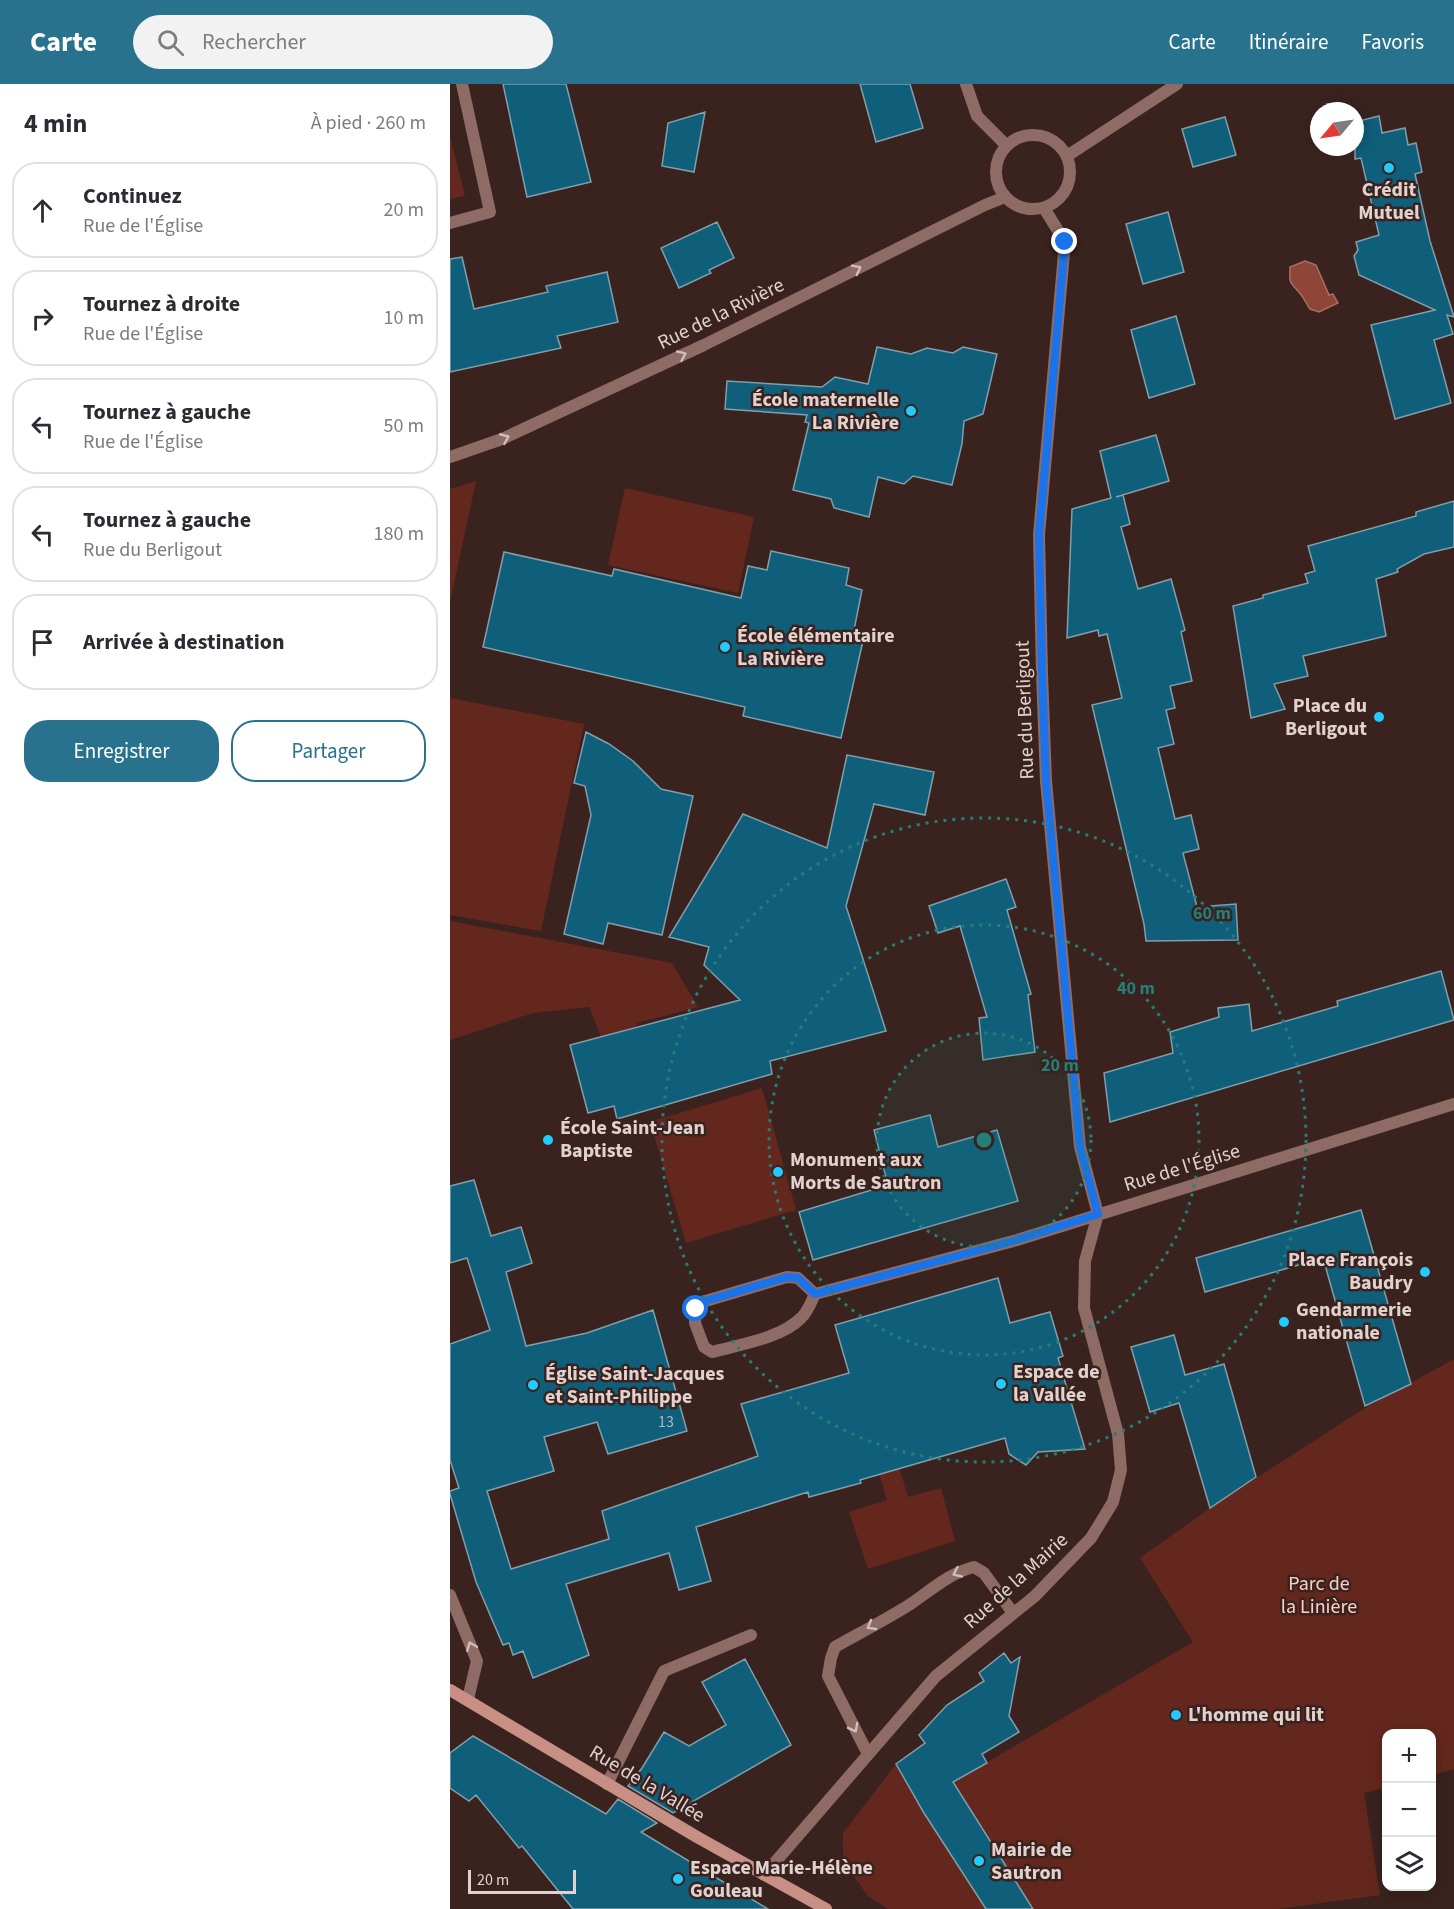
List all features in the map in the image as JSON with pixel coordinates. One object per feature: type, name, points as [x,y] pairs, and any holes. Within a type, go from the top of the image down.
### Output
[{"type":"street","points":[[450,223],[490,212],[462,84]]},
{"type":"street","points":[[966,84],[977,116],[1006,145]]},
{"type":"street","points":[[1067,156],[1177,84]]},
{"type":"street","points":[[1033,134],[1048,137],[1060,146],[1067,156],[1071,172],[1070,181],[1063,195],[1044,208],[1021,208],[1005,197],[997,182],[995,169],[997,159],[1006,145],[1014,139],[1033,134]]},
{"type":"street","name":"Rue de la Rivière","points":[[450,457],[502,440],[545,420],[704,345],[1005,197]]},
{"type":"street","name":"Rue du Berligout","points":[[1044,208],[1065,242],[1039,535],[1046,781],[1080,1147],[1098,1214]]},
{"type":"street","name":"Rue de l'Église","points":[[815,1294],[1017,1240],[1454,1104]]},
{"type":"street","name":"Rue de la Mairie","points":[[764,1875],[936,1676],[1035,1596],[1091,1538],[1113,1502],[1121,1470],[1118,1434],[1084,1308],[1085,1261],[1098,1214]]},
{"type":"street","points":[[787,1277],[798,1278],[815,1294],[809,1308],[800,1319],[783,1330],[752,1342],[712,1352],[705,1347],[695,1323],[696,1309],[702,1302],[787,1277]]},
{"type":"street","points":[[868,1754],[828,1676],[835,1647],[908,1605],[948,1578],[962,1570],[974,1567],[984,1573],[1013,1614]]},
{"type":"street","points":[[450,1595],[477,1661],[468,1699]]},
{"type":"street","points":[[607,1784],[664,1671],[751,1635]]},
{"type":"street","name":"Rue de la Vallée","points":[[450,1690],[607,1784],[826,1909]]},
{"type":"green space","points":[[450,136],[465,196],[450,199]]},
{"type":"green space","points":[[476,481],[450,602],[450,489]]},
{"type":"green space","points":[[625,488],[754,517],[738,593],[608,565]]},
{"type":"green space","points":[[450,698],[584,724],[541,931],[450,915]]},
{"type":"green space","points":[[450,921],[672,963],[698,1007],[637,1023],[634,1041],[605,1047],[589,1007],[533,1013],[450,1040]]},
{"type":"green space","points":[[762,1088],[796,1210],[686,1243],[650,1122]]},
{"type":"green space","name":"Parc de la Linière","points":[[1454,1359],[1454,1769],[1436,1774],[1436,1729],[1382,1729],[1382,1788],[1364,1793],[1380,1895],[1277,1909],[1033,1909],[953,1782],[1193,1642],[1140,1558],[1210,1508],[1365,1408]]},
{"type":"green space","points":[[872,1376],[908,1497],[941,1488],[955,1541],[868,1569],[849,1512],[887,1500],[851,1383]]},
{"type":"green space","points":[[896,1764],[924,1813],[986,1909],[888,1909],[867,1895],[854,1876],[843,1854],[843,1833]]},
{"type":"shaded area","points":[[1305,261],[1316,265],[1329,295],[1333,294],[1338,303],[1319,312],[1310,309],[1290,278],[1290,267]]},
{"type":"building","points":[[503,84],[566,84],[591,182],[527,197]]},
{"type":"building","points":[[860,84],[910,84],[923,128],[876,142]]},
{"type":"building","points":[[705,112],[694,172],[662,166],[668,123]]},
{"type":"building","points":[[1379,116],[1382,133],[1405,128],[1408,145],[1416,143],[1422,172],[1415,174],[1430,241],[1454,317],[1447,315],[1453,334],[1434,340],[1451,403],[1395,419],[1371,325],[1435,310],[1359,275],[1354,256],[1358,250],[1356,242],[1379,235],[1361,158],[1355,159],[1355,156],[1364,156],[1364,120]]},
{"type":"building","points":[[1225,117],[1236,155],[1193,167],[1182,129]]},
{"type":"building","points":[[1168,212],[1184,272],[1143,284],[1126,224]]},
{"type":"building","points":[[717,222],[734,258],[709,270],[711,273],[679,288],[661,248]]},
{"type":"building","points":[[462,257],[474,309],[548,292],[546,286],[607,272],[618,322],[557,336],[561,348],[450,372],[450,259]]},
{"type":"building","points":[[1176,316],[1195,384],[1149,398],[1131,330]]},
{"type":"building","points":[[877,347],[911,354],[927,348],[953,353],[963,347],[997,354],[983,414],[964,421],[962,444],[952,485],[913,476],[904,484],[878,477],[869,517],[834,508],[831,499],[793,490],[809,423],[805,422],[807,415],[725,409],[727,381],[822,387],[835,377],[868,384]]},
{"type":"building","points":[[1156,435],[1169,481],[1116,497],[1123,495],[1130,524],[1121,527],[1138,589],[1171,579],[1185,630],[1181,632],[1192,681],[1170,686],[1175,708],[1166,710],[1174,744],[1158,748],[1175,819],[1191,815],[1199,849],[1183,853],[1197,907],[1236,904],[1238,940],[1146,941],[1144,924],[1092,705],[1122,698],[1107,634],[1099,636],[1098,630],[1067,638],[1072,509],[1111,498],[1100,451]]},
{"type":"building","points":[[1454,501],[1454,547],[1424,554],[1397,569],[1398,572],[1376,579],[1386,636],[1303,656],[1308,676],[1274,684],[1285,709],[1251,718],[1233,606],[1308,583],[1305,574],[1315,571],[1308,546],[1416,516],[1416,512]]},
{"type":"building","points":[[771,551],[849,568],[846,585],[862,590],[854,630],[865,632],[841,738],[743,716],[745,707],[483,647],[504,552],[612,576],[614,569],[741,598],[748,566],[767,570]]},
{"type":"building","points":[[586,732],[609,744],[633,761],[661,789],[693,796],[662,935],[608,923],[603,944],[564,934],[591,815],[585,786],[574,783]]},
{"type":"building","points":[[847,755],[934,772],[925,815],[874,804],[846,906],[886,1031],[770,1061],[772,1074],[617,1119],[614,1106],[588,1113],[570,1045],[740,1000],[704,965],[709,947],[669,937],[743,814],[827,848]]},
{"type":"building","points":[[1006,879],[1016,907],[1007,910],[1031,994],[1028,995],[1035,1052],[983,1060],[979,1018],[987,1017],[960,926],[938,933],[929,906]]},
{"type":"building","points":[[1441,971],[1454,1020],[1110,1122],[1104,1073],[1173,1053],[1170,1032],[1219,1017],[1218,1008],[1249,1004],[1252,1031],[1338,1006],[1337,1001]]},
{"type":"building","points":[[930,1115],[938,1147],[997,1130],[1018,1201],[813,1260],[799,1212],[888,1185],[874,1130]]},
{"type":"building","points":[[474,1180],[491,1236],[521,1227],[532,1263],[506,1272],[526,1346],[587,1333],[653,1310],[687,1431],[608,1454],[597,1422],[544,1437],[554,1471],[487,1491],[511,1569],[609,1539],[602,1511],[758,1456],[741,1404],[849,1373],[835,1325],[998,1278],[1010,1323],[1050,1312],[1063,1356],[1058,1358],[1085,1449],[1038,1452],[1026,1465],[1009,1454],[1005,1438],[860,1480],[861,1483],[809,1497],[808,1492],[696,1527],[711,1581],[679,1590],[669,1553],[566,1584],[589,1655],[533,1678],[523,1651],[513,1655],[509,1643],[503,1645],[476,1582],[450,1494],[450,1491],[459,1488],[450,1460],[450,1344],[490,1330],[467,1258],[450,1263],[450,1186]]},
{"type":"building","points":[[1361,1210],[1411,1384],[1365,1406],[1323,1258],[1205,1292],[1196,1258]]},
{"type":"building","points":[[1174,1335],[1185,1375],[1224,1364],[1256,1477],[1210,1508],[1179,1403],[1150,1412],[1131,1347]]},
{"type":"building","points":[[1004,1653],[1011,1663],[1020,1657],[1009,1716],[1019,1732],[982,1754],[987,1763],[953,1782],[1033,1909],[986,1909],[924,1813],[896,1764],[925,1743],[919,1735],[947,1705],[984,1681],[979,1673]]},
{"type":"building","points":[[745,1659],[791,1745],[673,1813],[628,1786],[664,1732],[689,1746],[726,1725],[702,1682]]},
{"type":"building","points":[[473,1736],[606,1814],[618,1799],[657,1823],[641,1832],[768,1909],[573,1909],[522,1846],[519,1848],[476,1795],[469,1801],[450,1788],[450,1753]]},
{"type":"place","name":"Crédit Mutuel","points":[[1389,168]]},
{"type":"place","name":"École maternelle La Rivière","points":[[911,411]]},
{"type":"place","name":"École élémentaire La Rivière","points":[[725,647]]},
{"type":"place","name":"Place du Berligout","points":[[1379,717]]},
{"type":"place","name":"École Saint-Jean Baptiste","points":[[548,1140]]},
{"type":"place","name":"Monument aux Morts de Sautron","points":[[778,1172]]},
{"type":"place","name":"Place François Baudry","points":[[1425,1272]]},
{"type":"place","name":"Gendarmerie nationale","points":[[1284,1322]]},
{"type":"place","name":"Espace de la Vallée","points":[[1001,1384]]},
{"type":"place","name":"Église Saint-Jacques et Saint-Philippe","points":[[533,1385]]},
{"type":"place","name":"L'homme qui lit","points":[[1176,1715]]},
{"type":"place","name":"Mairie de Sautron","points":[[979,1861]]},
{"type":"place","name":"Espace Marie-Hélène Gouleau","points":[[678,1879]]},
{"type":"route","points":[[696,1309],[702,1302],[787,1277],[798,1278],[815,1294],[1017,1240],[1098,1214],[1080,1147],[1058,890],[1046,781],[1042,673],[1039,535],[1065,242]]}]
